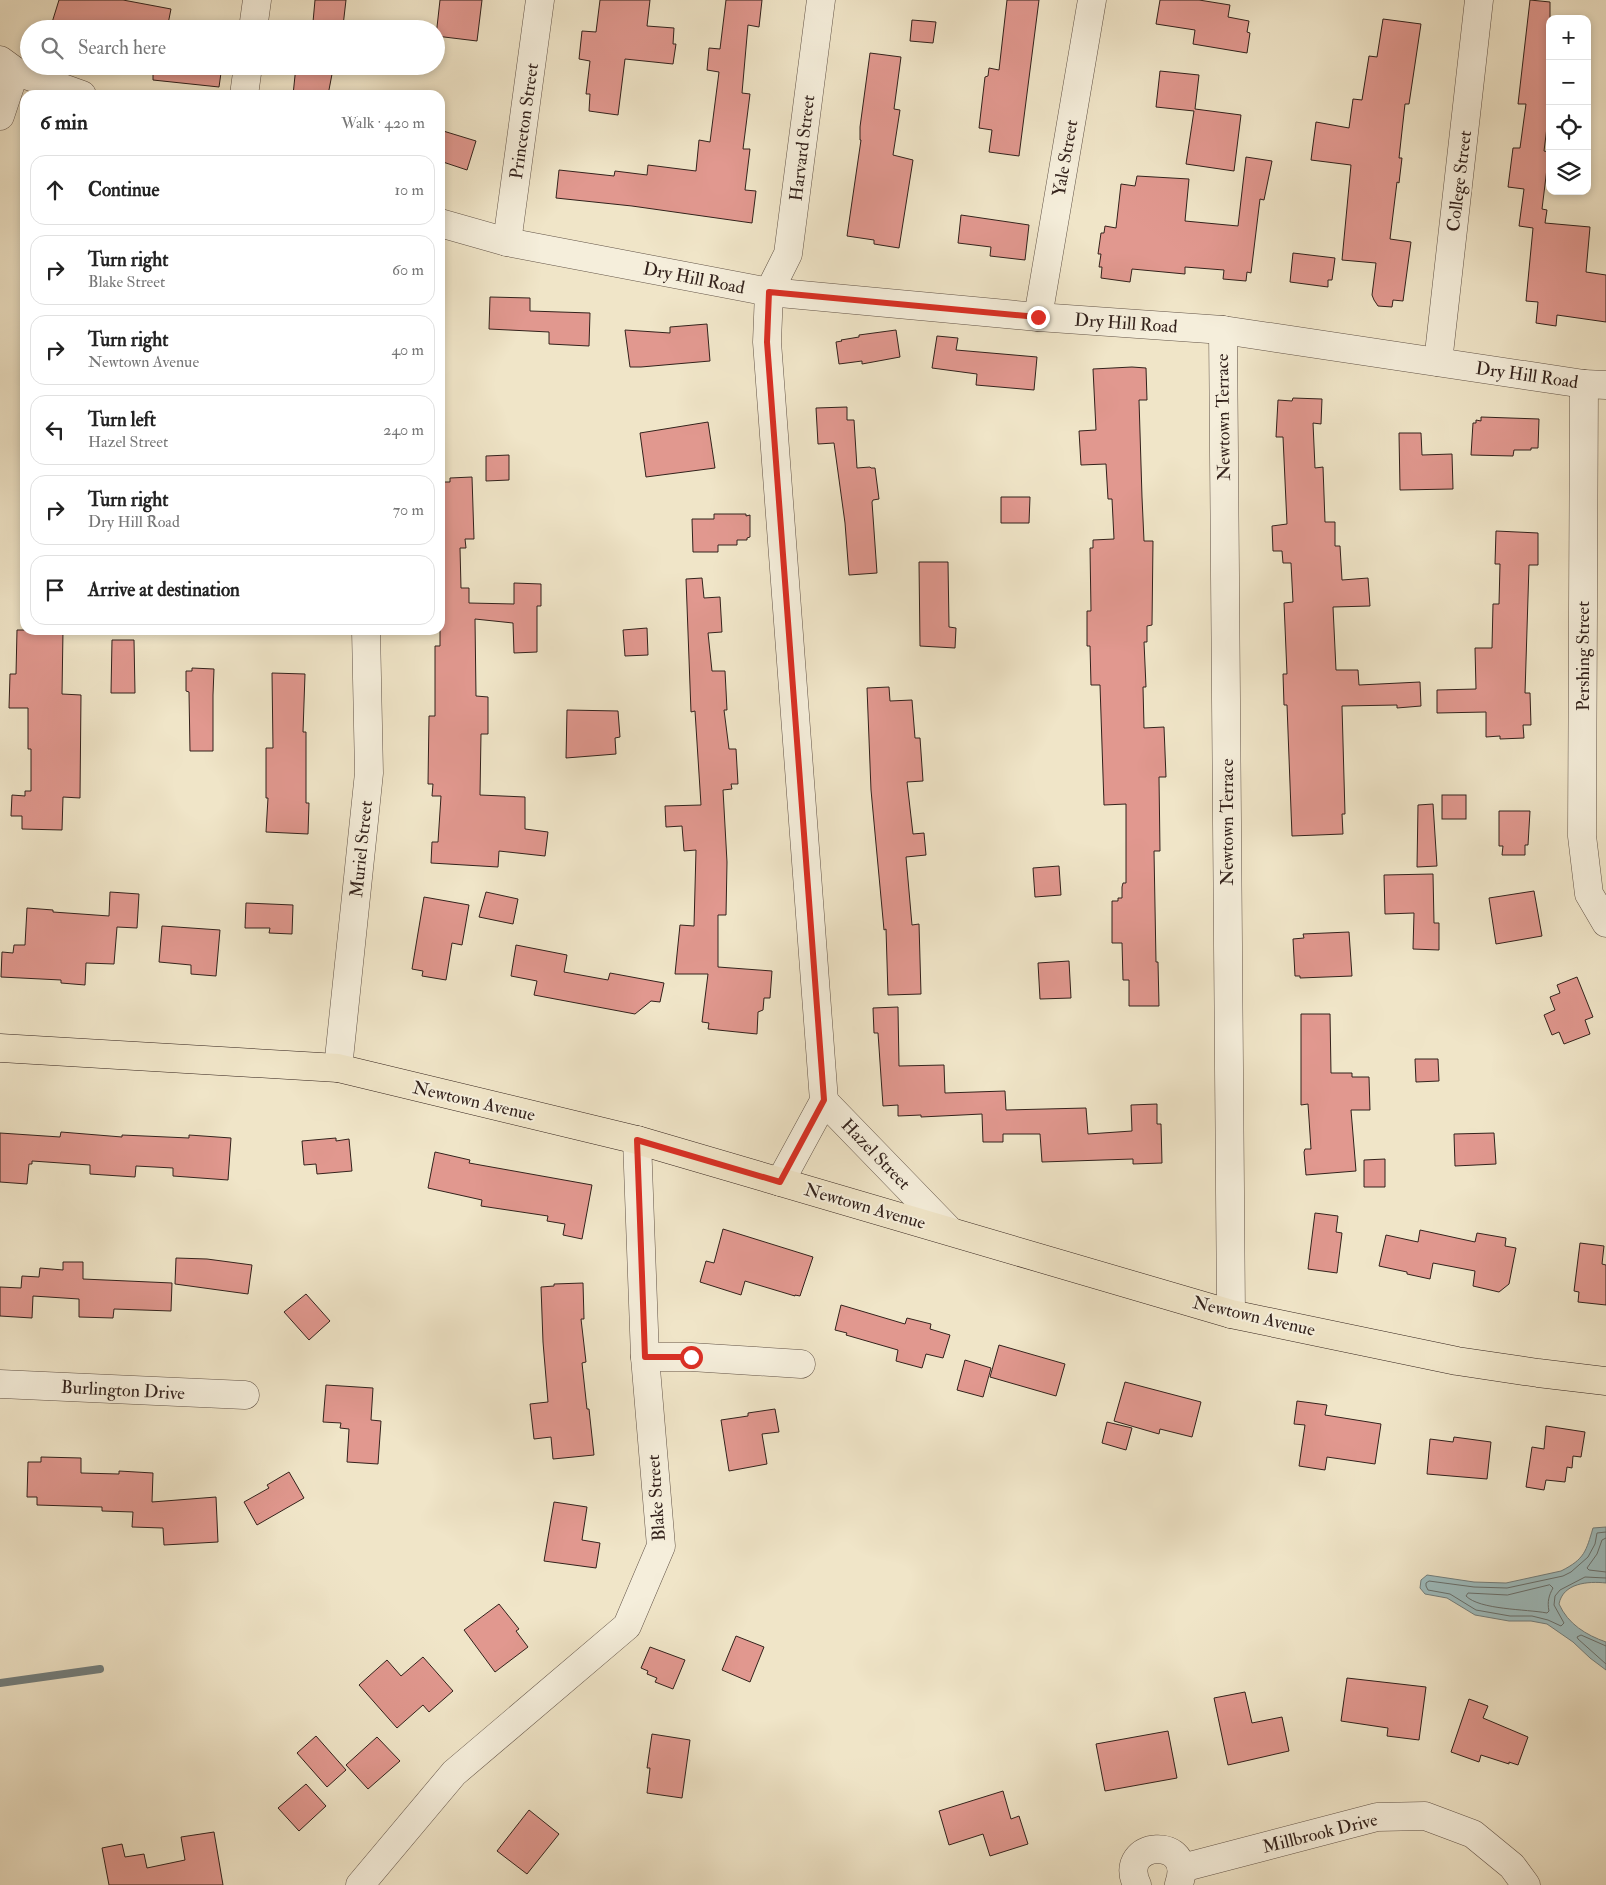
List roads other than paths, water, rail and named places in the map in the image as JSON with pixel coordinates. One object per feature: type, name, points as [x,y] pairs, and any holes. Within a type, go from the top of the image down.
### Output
[{"type":"main road","name":"Newtown Avenue","points":[[0,1048],[338,1068],[637,1140],[1231,1314],[1457,1361],[1606,1381]]},
{"type":"street","points":[[254,20],[257,0]]},
{"type":"street","name":"Princeton Street","points":[[507,242],[540,0]]},
{"type":"street","name":"Harvard Street","points":[[769,292],[788,254],[821,0]]},
{"type":"street","name":"Yale Street","points":[[1038,317],[1092,0]]},
{"type":"street","name":"College Street","points":[[1438,362],[1480,0]]},
{"type":"street","points":[[0,116],[7,65],[20,70]]},
{"type":"street","points":[[32,75],[70,90]]},
{"type":"street","points":[[245,90],[247,75]]},
{"type":"street","name":"Dry Hill Road","points":[[445,225],[507,242],[769,292],[1038,317],[1222,330],[1595,385]]},
{"type":"street","points":[[769,292],[767,342],[824,1100]]},
{"type":"street","name":"Newtown Terrace","points":[[1222,330],[1231,1314]]},
{"type":"street","name":"Pershing Street","points":[[1595,385],[1582,836],[1589,894],[1606,923]]},
{"type":"street","name":"Muriel Street","points":[[338,1068],[369,773],[366,635]]},
{"type":"street","name":"Hazel Street","points":[[780,1182],[824,1100],[949,1230]]},
{"type":"street","name":"Blake Street","points":[[360,1885],[454,1773],[627,1626],[661,1546],[645,1357],[637,1140]]},
{"type":"street","points":[[645,1357],[691,1357],[801,1364]]},
{"type":"street","name":"Burlington Drive","points":[[0,1384],[245,1395]]},
{"type":"street","name":"Millbrook Drive","points":[[1137,1885],[1134,1872],[1135,1864],[1140,1856],[1155,1848],[1171,1852],[1177,1858],[1180,1876],[1378,1817],[1425,1816],[1472,1834],[1512,1866],[1526,1885]]},
{"type":"water","points":[[1606,1527],[1606,1583],[1592,1582],[1577,1585],[1561,1597],[1559,1604],[1567,1617],[1578,1628],[1606,1642],[1606,1670],[1573,1642],[1547,1624],[1531,1621],[1509,1621],[1475,1615],[1447,1598],[1425,1594],[1420,1588],[1421,1580],[1427,1575],[1474,1582],[1506,1583],[1561,1571],[1569,1567],[1583,1554],[1593,1528]]},
{"type":"waterway","points":[[0,1683],[100,1669]]}]
